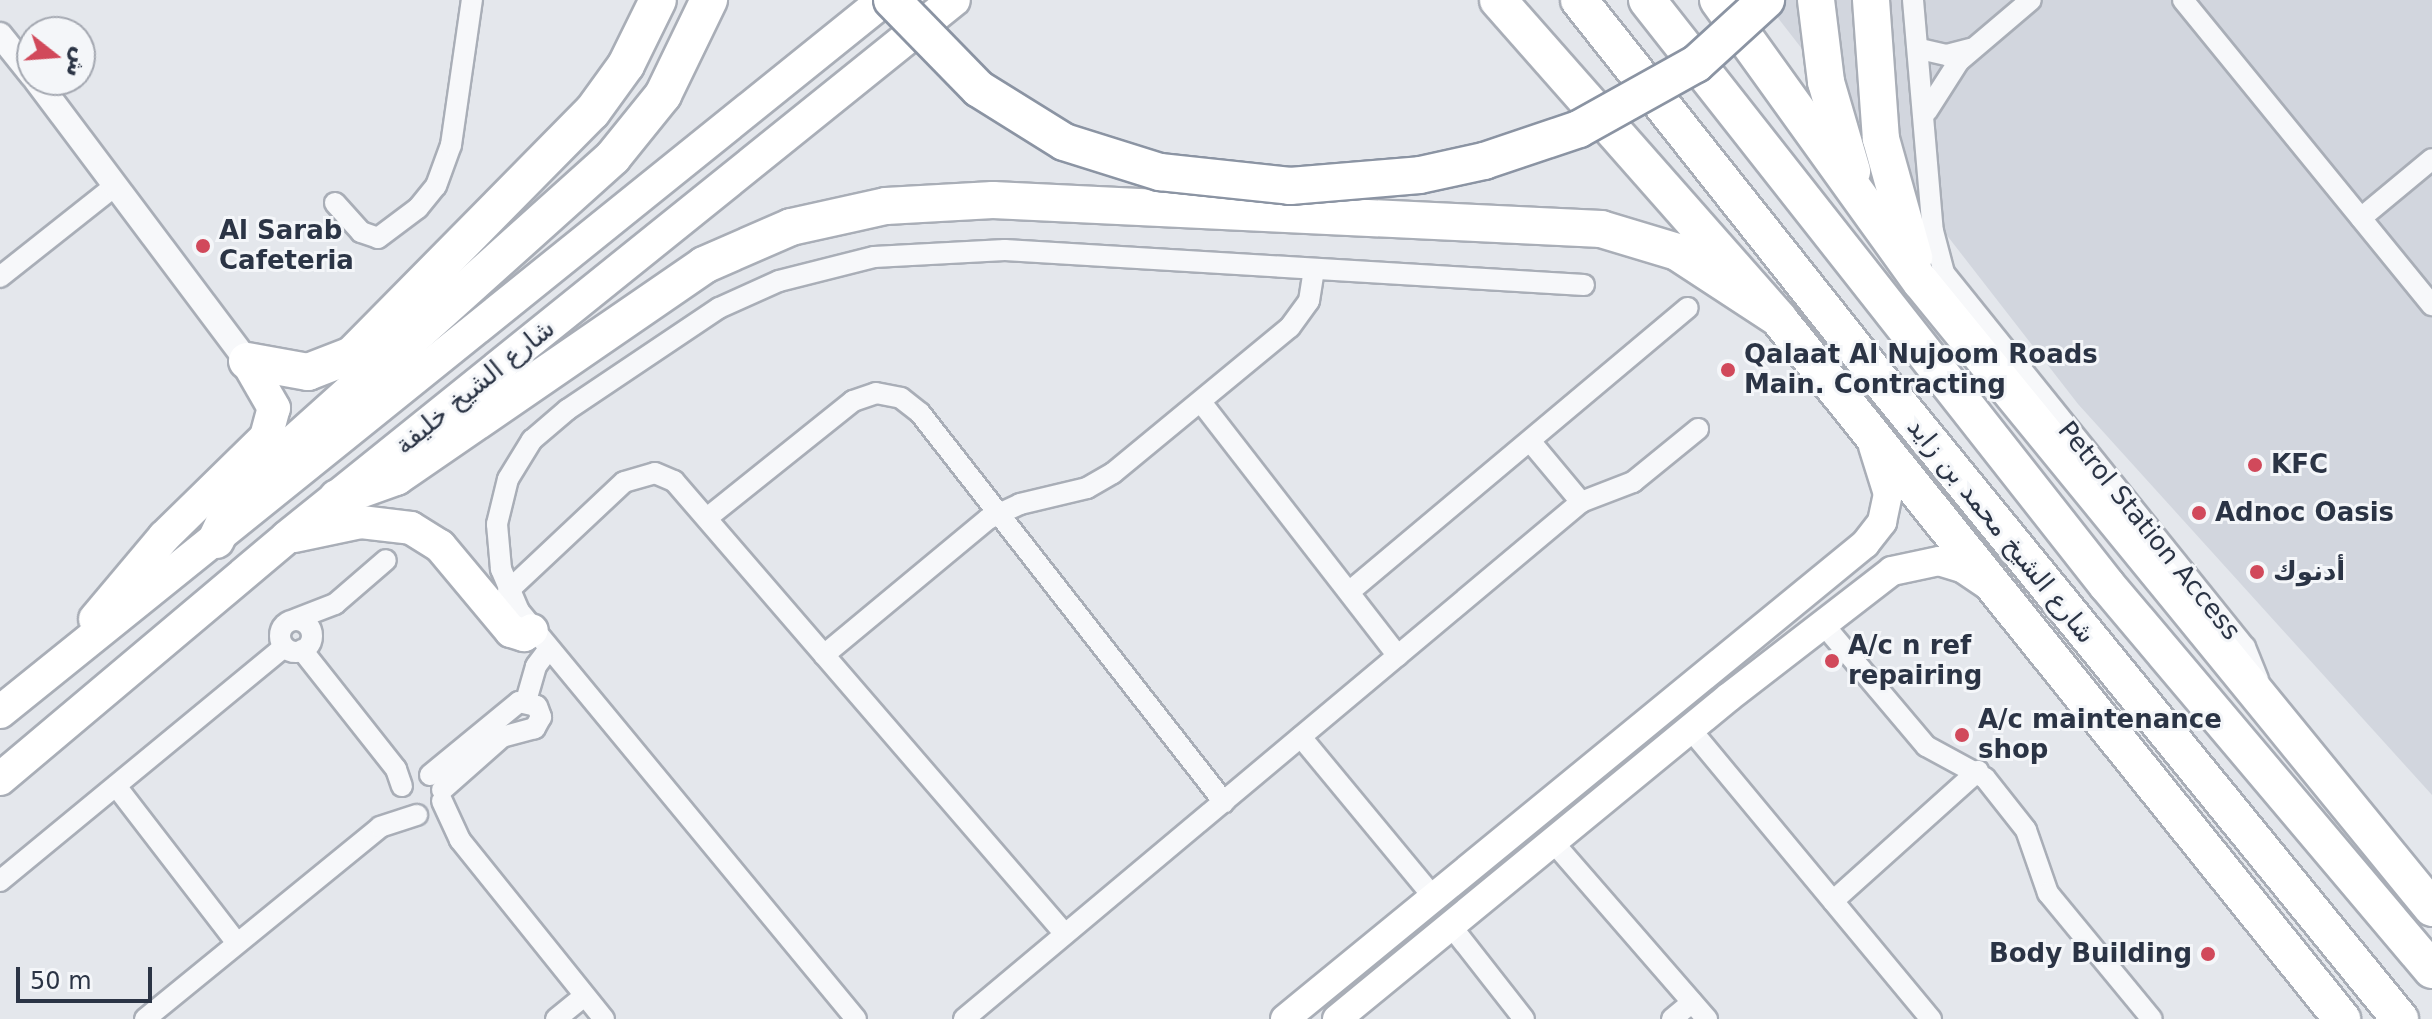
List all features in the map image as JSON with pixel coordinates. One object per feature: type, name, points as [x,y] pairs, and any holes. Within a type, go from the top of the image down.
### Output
[{"type":"highway","points":[[247,361],[308,372],[352,355],[592,112],[626,65],[658,0]]},
{"type":"highway","points":[[423,328],[447,289],[616,108],[646,65],[676,0]]},
{"type":"highway","points":[[216,540],[230,510],[260,474],[613,157],[663,95],[709,0]]},
{"type":"highway","name":"شارع الشيخ خليفة","points":[[0,712],[884,0]]},
{"type":"highway","points":[[892,0],[979,89],[1064,142],[1160,172],[1290,186],[1420,175],[1484,161],[1579,129],[1696,64],[1766,0]]},
{"type":"highway","name":"شارع الشيخ خليفة","points":[[0,779],[287,537],[954,0]]},
{"type":"highway","points":[[1498,0],[1778,318],[2342,1019]]},
{"type":"highway","name":"شارع الشيخ محمد بن زايد","points":[[1579,0],[2279,874],[2400,1019]]},
{"type":"highway","name":"شارع الشيخ محمد بن زايد","points":[[1647,0],[2107,585],[2432,970]]},
{"type":"highway","points":[[1718,0],[1921,282],[2119,511],[2259,698],[2432,908]]},
{"type":"highway","points":[[1816,0],[1837,127],[1870,213]]},
{"type":"highway","points":[[1871,0],[1873,64],[1889,175],[1921,282]]},
{"type":"highway","points":[[1873,64],[1887,0]]},
{"type":"highway","points":[[337,498],[396,477],[704,265],[791,227],[886,206],[993,200],[1601,229],[1677,252],[1778,318]]},
{"type":"highway","points":[[78,648],[146,557],[266,437],[274,408],[247,361]]},
{"type":"highway","points":[[287,537],[361,522],[411,528],[440,546],[515,634],[540,640]]},
{"type":"highway","points":[[2279,874],[2311,947],[2363,1019]]},
{"type":"main road","points":[[1285,1019],[1781,617],[1865,544],[1882,522],[1886,480],[1862,420]]},
{"type":"main road","points":[[1337,1019],[1729,697],[1892,571],[1914,562],[1962,568],[2003,597]]},
{"type":"main road","points":[[1729,697],[1740,676],[1786,633],[1781,617]]},
{"type":"street","points":[[335,203],[361,232],[378,238],[418,208],[436,186],[451,145],[472,0]]},
{"type":"street","name":"Petrol Station Access","points":[[1913,0],[1927,111],[1937,256],[1958,295],[2020,374],[2119,511]]},
{"type":"street","points":[[1927,111],[1947,77],[1974,48],[2031,0]]},
{"type":"street","points":[[2183,0],[2432,305]]},
{"type":"street","points":[[0,35],[16,55]]},
{"type":"street","points":[[1920,49],[1947,55],[1974,48]]},
{"type":"street","points":[[48,96],[247,361]]},
{"type":"street","points":[[2361,218],[2432,159]]},
{"type":"street","points":[[0,277],[116,185]]},
{"type":"street","points":[[856,1019],[540,640],[508,591],[497,524],[508,479],[532,440],[691,323],[759,289],[841,264],[939,250],[1584,285]]},
{"type":"street","points":[[824,655],[997,513],[1100,481],[1201,402],[1298,319],[1309,301],[1314,270]]},
{"type":"street","points":[[1349,592],[1688,308]]},
{"type":"street","points":[[707,518],[853,401],[876,393],[911,404],[1224,802]]},
{"type":"street","points":[[1201,402],[1398,656]]},
{"type":"street","points":[[964,1019],[1581,502],[1633,482],[1698,429]]},
{"type":"street","points":[[1530,441],[1581,502]]},
{"type":"street","points":[[508,591],[633,476],[665,476],[707,518],[1065,934]]},
{"type":"street","points":[[0,881],[116,786],[299,645],[335,604],[386,560]]},
{"type":"street","points":[[335,604],[282,626],[396,769],[403,804],[460,840]]},
{"type":"street","points":[[296,619],[310,627],[299,645]]},
{"type":"street","points":[[1823,624],[1926,746],[1978,771],[2026,830],[2048,893],[2145,1017]]},
{"type":"street","points":[[145,1019],[380,827],[434,811],[438,788],[526,701],[540,640]]},
{"type":"street","points":[[438,788],[497,740],[535,728],[540,711],[526,701]]},
{"type":"street","points":[[1691,730],[1931,1019]]},
{"type":"street","points":[[1301,737],[1434,898]]},
{"type":"street","points":[[1833,901],[1978,771]]},
{"type":"street","points":[[380,827],[401,789],[417,773],[438,788],[460,840],[604,1019]]},
{"type":"street","points":[[116,786],[237,943]]},
{"type":"street","points":[[1553,842],[1707,1019]]},
{"type":"street","points":[[1451,926],[1524,1019]]},
{"type":"street","points":[[556,1019],[584,996]]},
{"type":"street","points":[[1672,1019],[1692,1002]]},
{"type":"shaded area","points":[[1764,0],[2432,0],[2432,795],[2078,404]]},
{"type":"place","name":"Al Sarab Cafeteria","points":[[203,246]]},
{"type":"place","name":"Qalaat Al Nujoom Roads Main. Contracting","points":[[1728,370]]},
{"type":"place","name":"KFC","points":[[2255,465]]},
{"type":"place","name":"Adnoc Oasis","points":[[2199,513]]},
{"type":"place","name":"أدنوك","points":[[2257,572]]},
{"type":"place","name":"A/c n ref repairing","points":[[1832,661]]},
{"type":"place","name":"A/c maintenance shop","points":[[1962,735]]},
{"type":"place","name":"Body Building","points":[[2208,954]]}]
